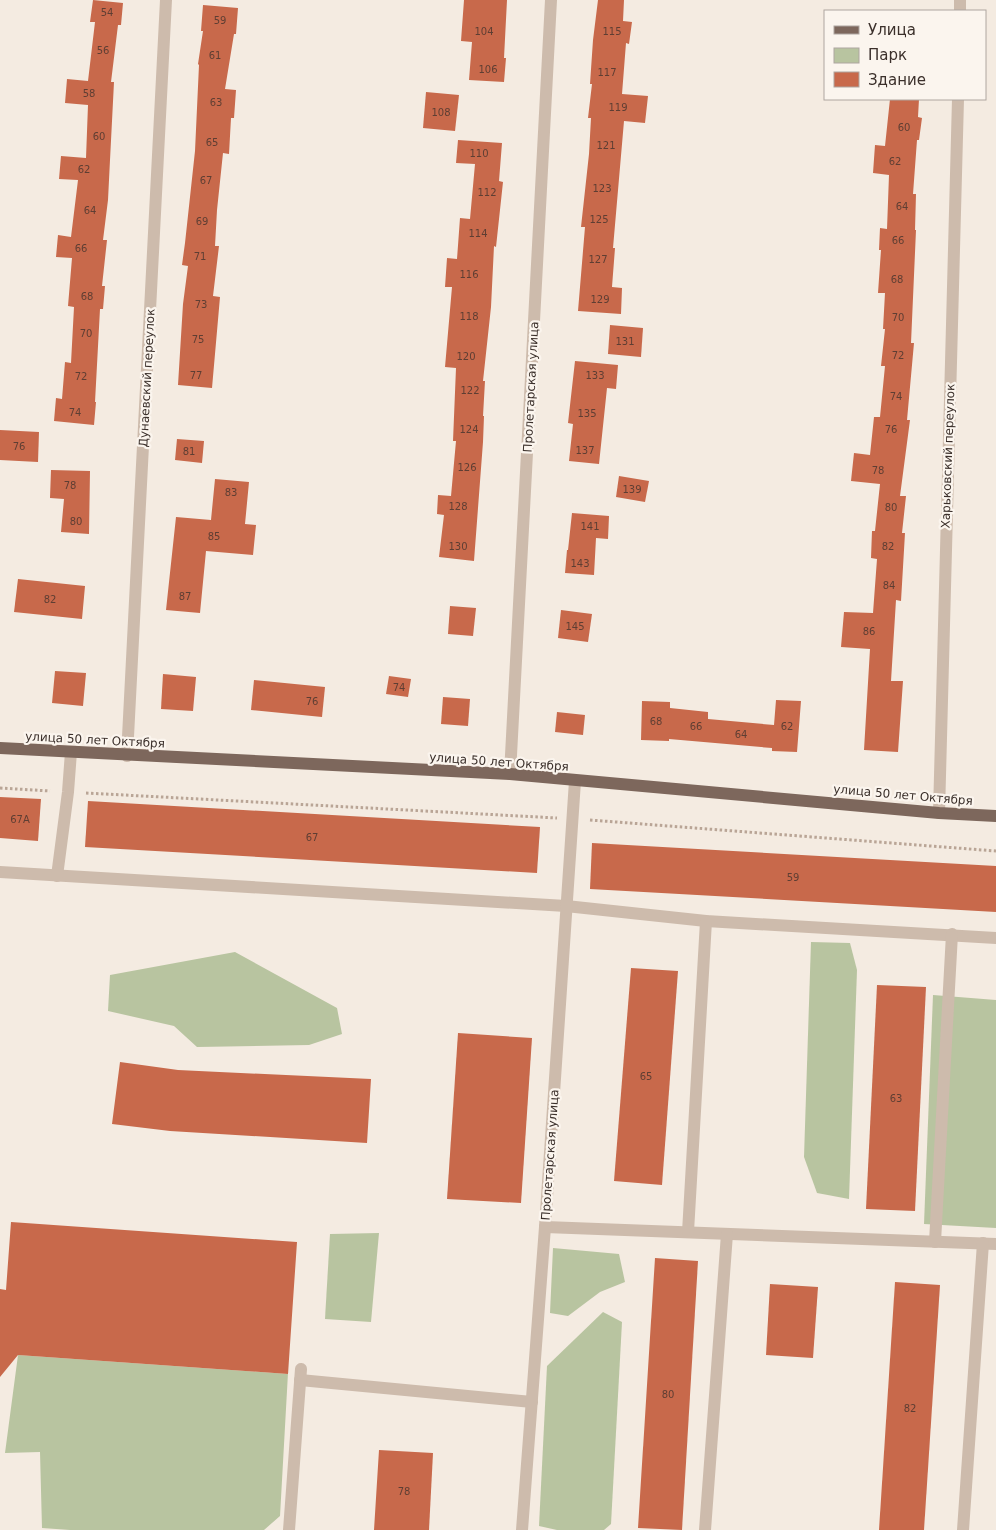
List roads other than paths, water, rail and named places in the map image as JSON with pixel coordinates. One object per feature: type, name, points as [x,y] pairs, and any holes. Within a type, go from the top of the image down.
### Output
[{"type":"main road","name":"улица 50 лет Октября","points":[[0,748],[127,756],[510,774],[939,813],[996,816]]},
{"type":"street","name":"Дунаевский переулок","points":[[127,756],[166,0]]},
{"type":"street","name":"Пролетарская улица","points":[[510,774],[551,0]]},
{"type":"street","name":"Харьковский переулок","points":[[939,813],[958,100]]},
{"type":"street","points":[[57,876],[68,792],[71,752]]},
{"type":"street","name":"Пролетарская улица","points":[[522,1530],[575,781]]},
{"type":"street","points":[[0,872],[566,906],[706,921],[996,938]]},
{"type":"street","points":[[688,1232],[706,921]]},
{"type":"street","points":[[935,1242],[952,934]]},
{"type":"street","points":[[545,1226],[989,1244],[963,1530]]},
{"type":"street","points":[[704,1530],[727,1234]]},
{"type":"street","points":[[289,1530],[300,1374],[532,1402]]}]
